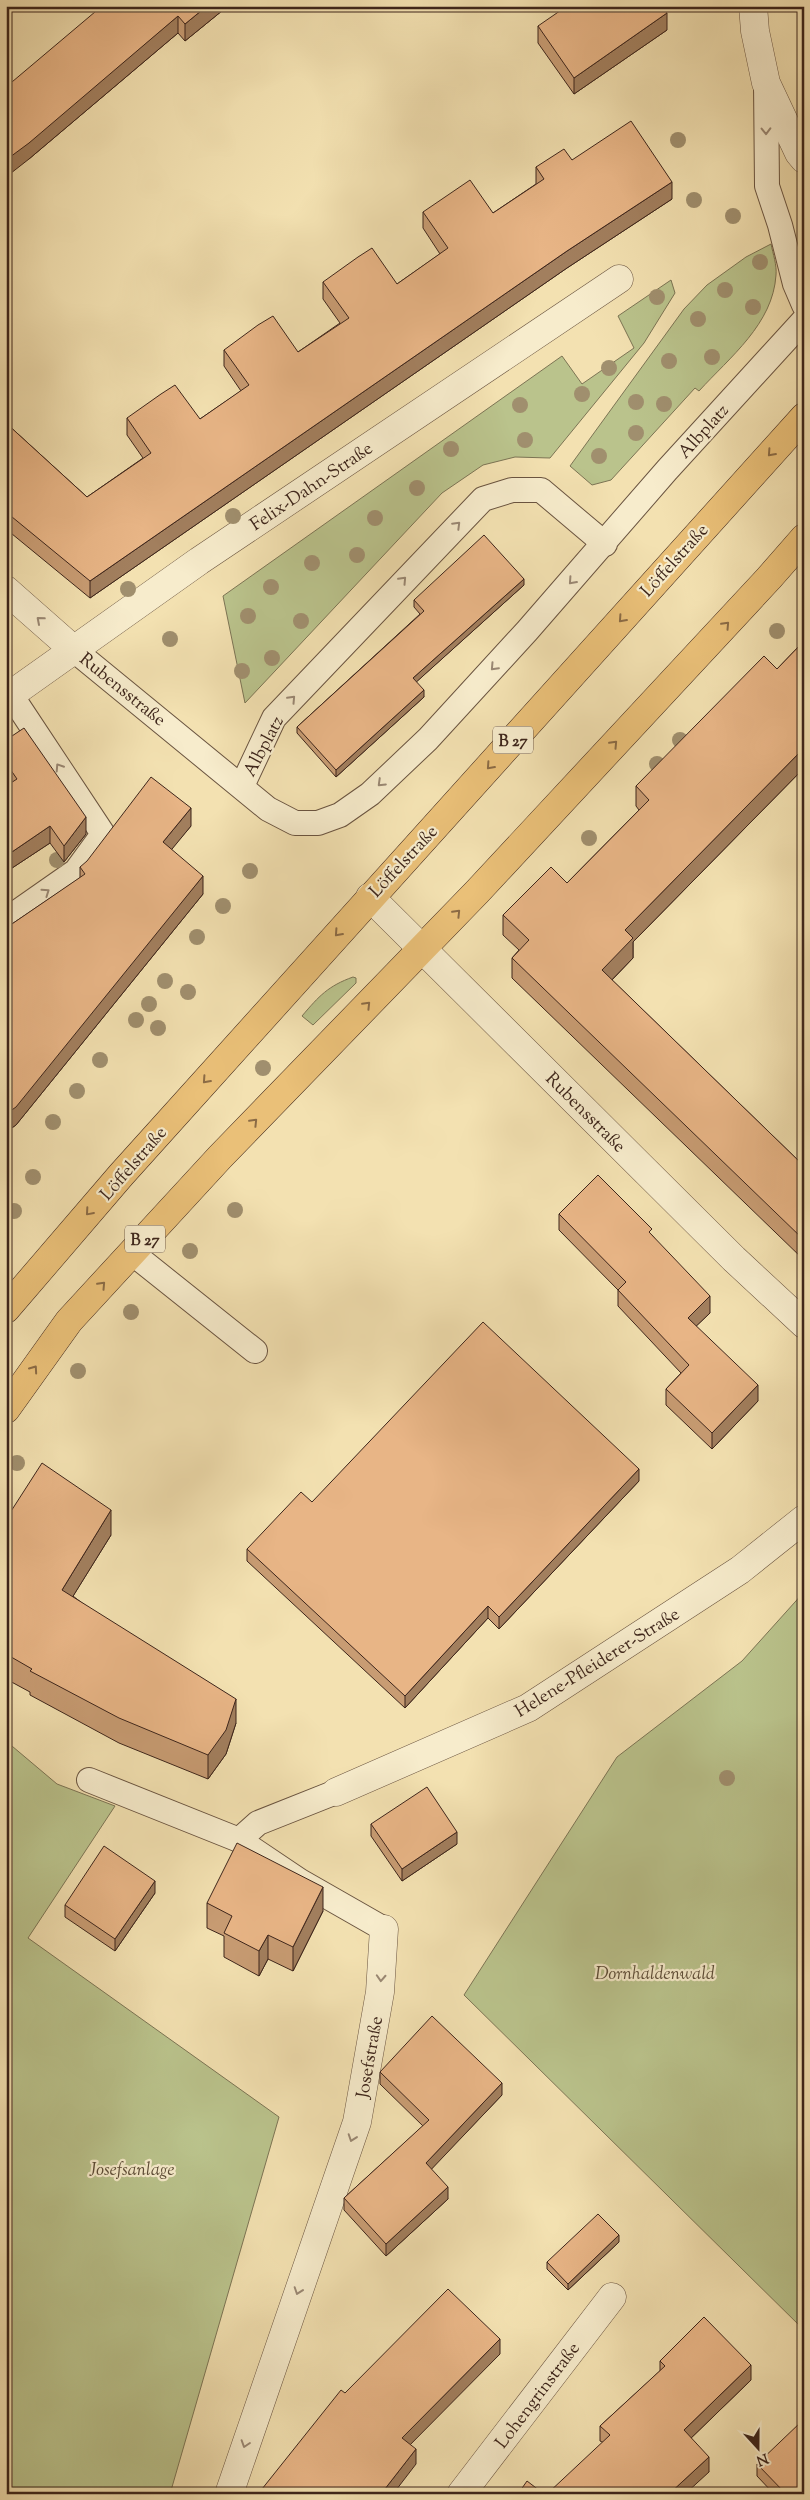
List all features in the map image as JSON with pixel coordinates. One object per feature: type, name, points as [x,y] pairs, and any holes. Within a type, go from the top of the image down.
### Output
[{"type":"main road","name":"Löffelstraße","points":[[6,1309],[121,1175],[804,417]]},
{"type":"main road","name":"B 27","points":[[6,1409],[69,1321],[132,1252],[220,1157],[423,948],[769,578],[804,538]]},
{"type":"street","points":[[753,6],[754,31],[766,83],[799,153],[804,159]]},
{"type":"street","name":"Felix-Dahn-Straße","points":[[9,696],[199,561],[619,279]]},
{"type":"street","name":"Rubensstraße","points":[[6,590],[74,650]]},
{"type":"street","name":"Rubensstraße","points":[[370,897],[727,1252],[804,1324]]},
{"type":"street","name":"Helene-Pfleiderer-Straße","points":[[336,1792],[528,1708],[740,1570],[804,1519]]},
{"type":"street","name":"Josefstraße","points":[[229,2494],[357,2122],[380,1992],[384,1929]]},
{"type":"street","name":"Lohengrinstraße","points":[[462,2494],[612,2297]]},
{"type":"lane","points":[[766,83],[767,186],[780,225],[795,284],[804,305]]},
{"type":"lane","name":"Albplatz","points":[[605,544],[541,490],[512,490],[483,499],[274,718],[242,786],[268,809],[295,824],[318,823],[340,815],[370,794],[428,739],[605,544],[667,470],[804,320]]},
{"type":"lane","name":"Rubensstraße","points":[[74,650],[242,786]]},
{"type":"lane","points":[[6,920],[76,871],[103,834],[9,696]]},
{"type":"lane","points":[[132,1252],[255,1351]]},
{"type":"lane","name":"Josefstraße","points":[[89,1780],[239,1840],[300,1881],[384,1929]]},
{"type":"lane","name":"Helene-Pfleiderer-Straße","points":[[239,1840],[258,1823],[336,1792]]},
{"type":"green space","points":[[771,244],[776,271],[773,293],[767,309],[748,339],[699,391],[695,388],[611,480],[592,485],[570,466],[684,309],[707,285],[746,257]]},
{"type":"green space","points":[[671,280],[675,293],[644,343],[550,458],[515,457],[483,465],[442,493],[245,703],[223,596],[562,356],[582,384],[634,348],[618,316]]},
{"type":"green space","points":[[353,977],[356,978],[356,983],[313,1025],[302,1016],[324,992]]},
{"type":"green space","name":"Dornhaldenwald","points":[[804,1592],[804,2330],[464,1995],[617,1757],[742,1661]]},
{"type":"green space","name":"Josefsanlage","points":[[6,1741],[57,1784],[115,1806],[28,1938],[279,2117],[170,2494],[6,2494]]},
{"type":"building","points":[[102,6],[207,6],[185,24],[178,16],[29,143],[6,160],[6,87]]},
{"type":"building","points":[[567,6],[662,6],[667,13],[574,78],[538,26]]},
{"type":"building","points":[[631,121],[672,182],[567,251],[90,581],[6,512],[6,423],[87,497],[151,453],[127,418],[161,394],[175,385],[200,419],[249,385],[224,350],[258,325],[273,316],[298,352],[349,318],[323,282],[358,257],[372,248],[397,284],[448,248],[423,212],[470,180],[493,213],[544,179],[536,167],[564,149],[572,160]]},
{"type":"building","points":[[484,535],[524,579],[413,678],[424,690],[336,770],[297,727],[424,611],[414,600]]},
{"type":"building","points":[[6,627],[10,652],[6,655]]},
{"type":"building","points":[[804,641],[804,748],[625,930],[633,938],[602,970],[804,1166],[804,1240],[512,958],[529,940],[503,915],[551,867],[567,883],[649,800],[636,786],[764,656],[777,669]]},
{"type":"building","points":[[24,728],[86,817],[64,846],[50,826],[6,856],[6,786],[17,779],[6,763],[6,740]]},
{"type":"building","points":[[151,777],[191,808],[163,842],[203,876],[16,1107],[6,1114],[6,928],[85,874],[80,867],[87,861]]},
{"type":"building","points":[[598,1175],[652,1229],[649,1232],[710,1296],[688,1318],[758,1385],[712,1433],[666,1389],[689,1365],[618,1290],[626,1282],[559,1214]]},
{"type":"building","points":[[483,1322],[639,1469],[499,1617],[488,1606],[405,1696],[247,1549],[301,1492],[312,1502]]},
{"type":"building","points":[[42,1463],[111,1510],[62,1590],[236,1699],[226,1730],[208,1755],[119,1718],[30,1671],[32,1669],[6,1654],[6,1519]]},
{"type":"building","points":[[427,1787],[457,1832],[402,1869],[371,1824]]},
{"type":"building","points":[[237,1843],[323,1887],[293,1947],[268,1935],[259,1951],[224,1933],[232,1916],[207,1903]]},
{"type":"building","points":[[104,1846],[155,1881],[115,1939],[65,1905]]},
{"type":"building","points":[[432,2016],[502,2083],[426,2163],[448,2187],[386,2244],[344,2198],[429,2120],[380,2072]]},
{"type":"building","points":[[598,2214],[619,2235],[568,2284],[547,2262]]},
{"type":"building","points":[[448,2289],[500,2339],[402,2438],[416,2449],[381,2494],[258,2494],[341,2390],[345,2393]]},
{"type":"building","points":[[704,2317],[751,2365],[684,2430],[709,2457],[669,2494],[547,2494],[610,2435],[600,2426],[665,2366],[660,2361]]},
{"type":"building","points":[[802,2421],[804,2423],[804,2494],[786,2494],[757,2464]]},
{"type":"building","points":[[527,2481],[544,2494],[518,2494]]}]
